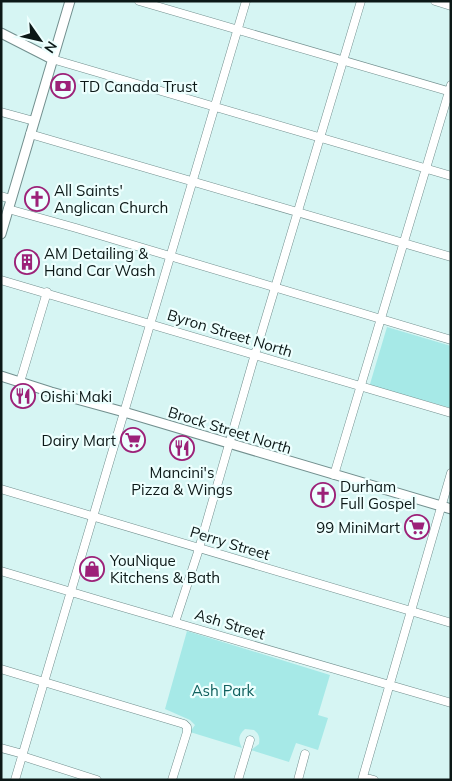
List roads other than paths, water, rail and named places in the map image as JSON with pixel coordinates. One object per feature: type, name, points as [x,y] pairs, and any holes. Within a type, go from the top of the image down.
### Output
[{"type":"main road","points":[[1,234],[70,1]]},
{"type":"main road","points":[[1,33],[52,58]]},
{"type":"main road","name":"Brock Street North","points":[[1,376],[334,476],[451,509]]},
{"type":"street","points":[[139,1],[450,90],[334,476]]},
{"type":"street","points":[[15,780],[246,1]]},
{"type":"street","points":[[175,622],[199,548],[228,444],[361,1]]},
{"type":"street","points":[[435,1],[451,6]]},
{"type":"street","points":[[52,58],[451,176]]},
{"type":"street","points":[[1,112],[34,121]]},
{"type":"street","points":[[30,134],[451,257]]},
{"type":"street","points":[[1,196],[12,199]]},
{"type":"street","points":[[8,210],[451,340]]},
{"type":"street","name":"Byron Street North","points":[[1,280],[451,413]]},
{"type":"street","points":[[20,382],[46,292]]},
{"type":"street","points":[[374,780],[363,778],[451,473]]},
{"type":"street","name":"Perry Street","points":[[1,489],[451,623]]},
{"type":"street","name":"Ash Street","points":[[1,571],[451,703]]},
{"type":"street","points":[[1,669],[181,722],[186,727],[187,732],[172,780]]},
{"type":"street","points":[[238,780],[250,740]]},
{"type":"street","points":[[1,748],[97,780]]},
{"type":"street","points":[[298,780],[305,754]]},
{"type":"place","name":"TD Canada Trust","points":[[63,86]]},
{"type":"place","name":"All Saints' Anglican Church","points":[[37,199]]},
{"type":"place","name":"AM Detailing & Hand Car Wash","points":[[27,262]]},
{"type":"place","name":"Oishi Maki","points":[[23,396]]},
{"type":"place","name":"Dairy Mart","points":[[133,440]]},
{"type":"place","name":"Mancini's Pizza & Wings","points":[[182,448]]},
{"type":"place","name":"Durham Full Gospel","points":[[323,495]]},
{"type":"place","name":"99 MiniMart","points":[[417,527]]},
{"type":"place","name":"YouNique Kitchens & Bath","points":[[92,569]]},
{"type":"park label","name":"Ash Park","points":[[223,690]]}]
